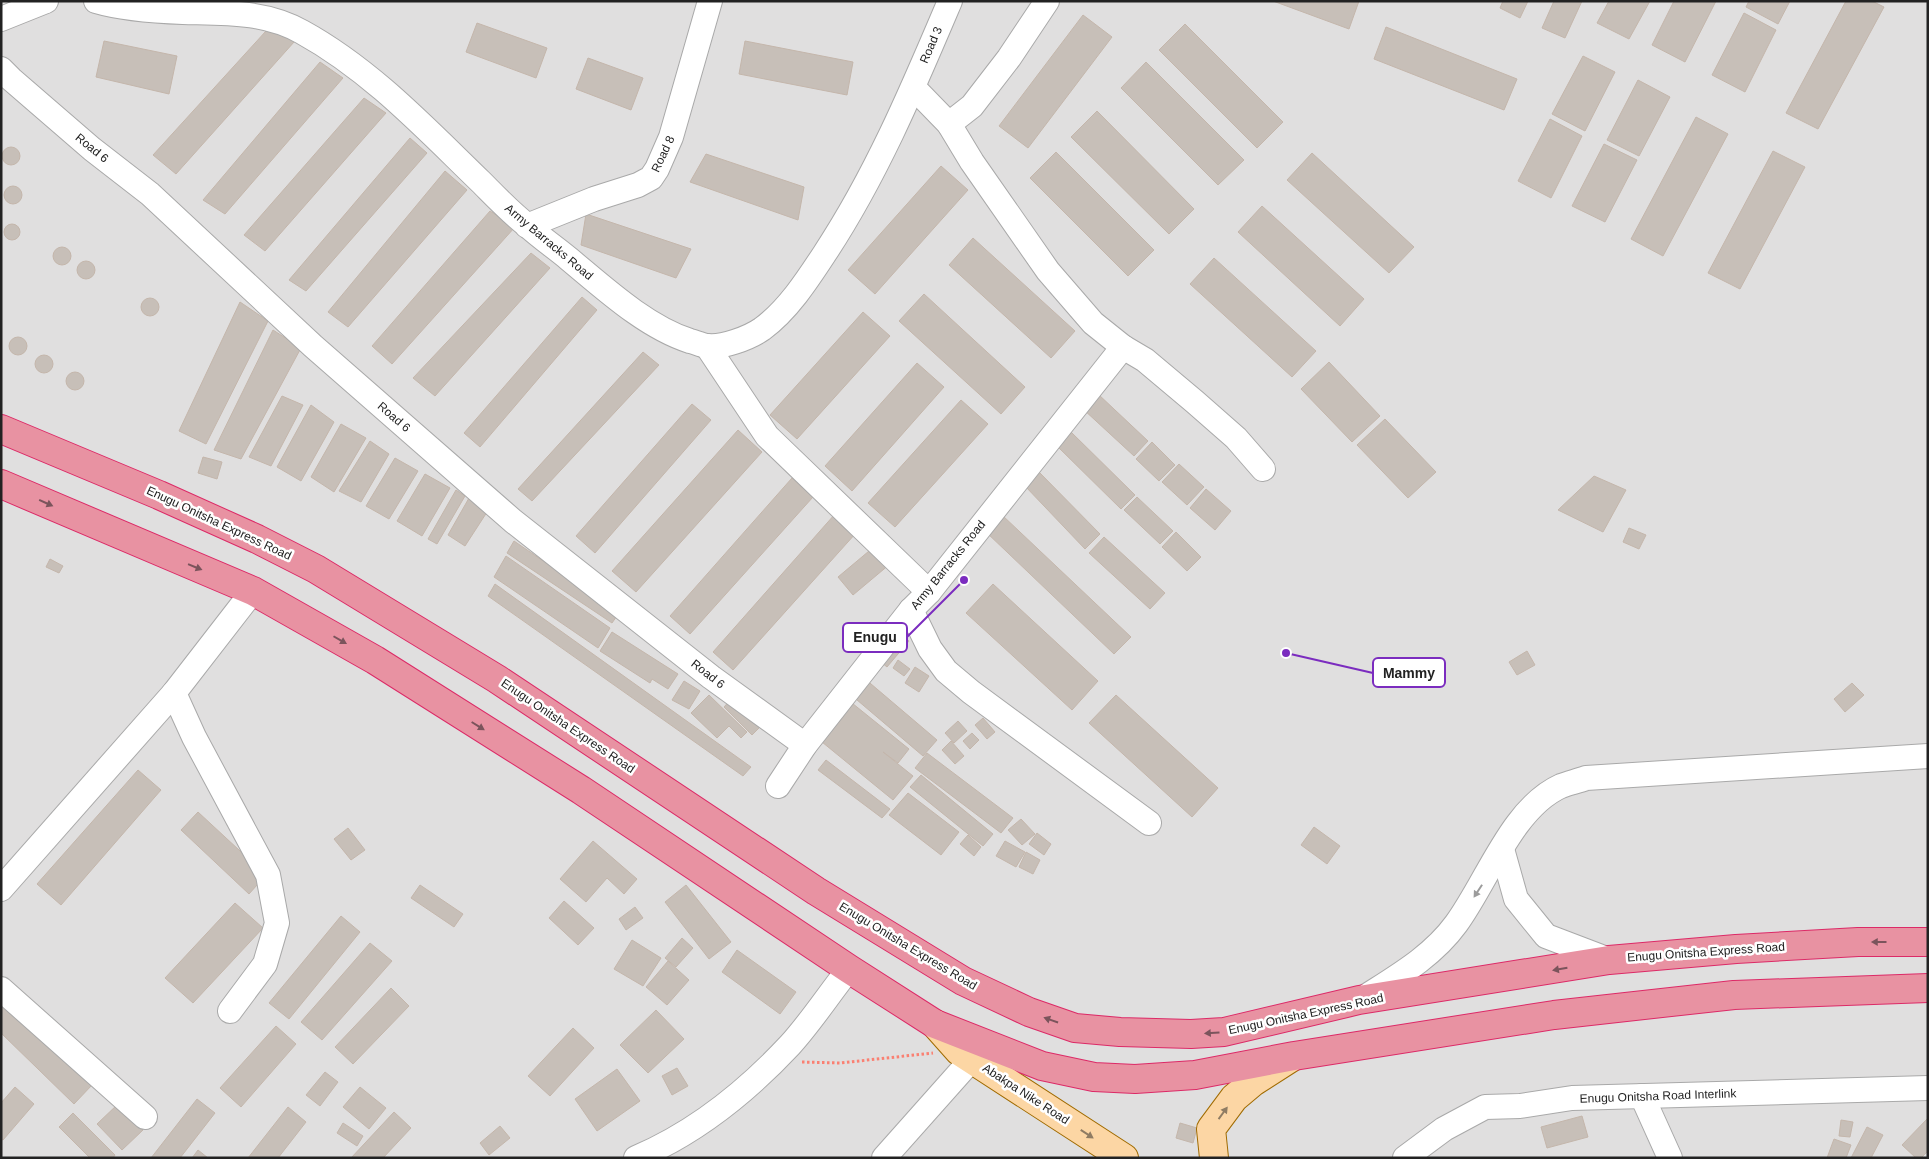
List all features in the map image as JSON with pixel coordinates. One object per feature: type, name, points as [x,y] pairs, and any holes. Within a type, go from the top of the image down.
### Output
[{"type":"highway","name":"Enugu Onitsha Express Road","points":[[1,429],[159,495],[258,539],[316,569],[497,679],[816,892],[964,981],[1029,1012],[1074,1028],[1120,1032],[1191,1034],[1224,1032],[1359,1000],[1609,960],[1736,949],[1858,942],[1928,942]]},
{"type":"highway","points":[[1,484],[253,591],[375,660],[581,790],[849,969],[935,1024],[1042,1066],[1094,1077],[1135,1079],[1195,1074],[1554,1014],[1734,995],[1928,988]]},
{"type":"main road","name":"Abakpa Nike Road","points":[[935,1024],[965,1055],[1124,1158]]},
{"type":"main road","points":[[1214,1158],[1212,1129],[1234,1098],[1253,1082],[1294,1056]]},
{"type":"street","points":[[1,19],[46,1]]},
{"type":"street","name":"Army Barracks Road","points":[[96,1],[112,6],[133,8],[180,12],[232,12],[267,17],[303,32],[376,82],[527,226],[602,287],[677,337],[707,346],[736,342],[761,329],[789,303],[816,268],[840,230],[914,88]]},
{"type":"street","name":"Road 8","points":[[527,226],[638,185],[651,178],[671,137],[710,1]]},
{"type":"street","name":"Road 3","points":[[914,88],[950,1]]},
{"type":"street","points":[[949,124],[972,106],[1009,58],[1047,1]]},
{"type":"street","name":"Road 6","points":[[1,69],[92,149],[150,194],[313,346],[513,521],[711,677],[805,746]]},
{"type":"street","points":[[914,88],[949,124],[972,162],[1048,271],[1093,323],[1123,347],[1145,360],[1195,402],[1236,438],[1263,469]]},
{"type":"street","points":[[707,346],[767,436],[929,592]]},
{"type":"street","name":"Army Barracks Road","points":[[778,786],[805,746],[911,610],[929,592],[1123,347]]},
{"type":"street","points":[[1,889],[174,693],[253,591]]},
{"type":"street","points":[[911,610],[930,649],[946,671],[971,692],[1149,823]]},
{"type":"street","points":[[174,693],[194,737],[268,875],[273,900],[276,923],[265,964],[230,1011]]},
{"type":"street","points":[[1359,1000],[1419,961],[1440,944],[1456,924],[1514,827],[1537,802],[1560,787],[1586,778],[1928,756]]},
{"type":"street","points":[[1502,849],[1516,899],[1546,936],[1609,960]]},
{"type":"street","points":[[636,1158],[662,1147],[731,1100],[790,1044],[849,969]]},
{"type":"street","points":[[1,989],[145,1117]]},
{"type":"street","points":[[884,1158],[965,1055]]},
{"type":"street","name":"Enugu Onitsha Road Interlink","points":[[1412,1155],[1444,1129],[1485,1107],[1520,1106],[1572,1098],[1928,1088]]},
{"type":"street","points":[[1642,1096],[1670,1158]]},
{"type":"path","points":[[773,1061],[840,1063],[965,1055]]},
{"type":"shaded area","points":[[1,1],[1928,1],[1928,1158],[1,1158]]},
{"type":"building","points":[[1273,1],[1359,1],[1349,29]]},
{"type":"building","points":[[1503,1],[1528,1],[1520,18],[1500,8]]},
{"type":"building","points":[[1554,1],[1582,1],[1565,38],[1542,28]]},
{"type":"building","points":[[1609,1],[1650,1],[1629,39],[1597,23]]},
{"type":"building","points":[[1674,1],[1716,1],[1685,62],[1652,45]]},
{"type":"building","points":[[1749,1],[1790,1],[1778,24],[1746,7]]},
{"type":"building","points":[[1846,1],[1872,1],[1884,7],[1818,129],[1786,113]]},
{"type":"building","points":[[1744,13],[1776,30],[1745,92],[1712,75]]},
{"type":"building","points":[[1083,15],[1112,37],[1028,148],[999,126]]},
{"type":"building","points":[[276,20],[303,32],[176,174],[153,155]]},
{"type":"building","points":[[477,23],[547,48],[536,78],[466,52]]},
{"type":"building","points":[[1185,24],[1283,122],[1257,148],[1159,50]]},
{"type":"building","points":[[1386,27],[1517,79],[1504,110],[1374,59]]},
{"type":"building","points":[[104,41],[177,56],[169,94],[96,77]]},
{"type":"building","points":[[745,41],[853,62],[847,95],[739,74]]},
{"type":"building","points":[[1583,56],[1615,72],[1585,131],[1552,114]]},
{"type":"building","points":[[588,58],[643,78],[631,110],[576,89]]},
{"type":"building","points":[[320,62],[343,78],[225,214],[203,200]]},
{"type":"building","points":[[1146,62],[1244,160],[1218,185],[1121,88]]},
{"type":"building","points":[[1638,80],[1670,97],[1639,156],[1607,140]]},
{"type":"building","points":[[364,98],[386,113],[265,251],[244,235]]},
{"type":"building","points":[[1097,111],[1194,209],[1169,234],[1071,137]]},
{"type":"building","points":[[1696,117],[1728,134],[1663,256],[1631,239]]},
{"type":"building","points":[[1550,119],[1582,136],[1551,198],[1518,181]]},
{"type":"building","points":[[410,138],[427,153],[306,291],[289,280]]},
{"type":"building","points":[[1604,144],[1637,160],[1605,222],[1572,206]]},
{"type":"building","points":[[11,147],[17,150],[20,156],[17,162],[11,165],[5,162],[2,156],[5,150]]},
{"type":"building","points":[[1773,151],[1805,167],[1740,289],[1708,273]]},
{"type":"building","points":[[1056,152],[1154,250],[1128,276],[1030,178]]},
{"type":"building","points":[[1312,153],[1414,247],[1389,273],[1287,180]]},
{"type":"building","points":[[706,154],[804,187],[798,220],[690,182]]},
{"type":"building","points":[[941,166],[968,190],[875,294],[848,270]]},
{"type":"building","points":[[445,171],[467,190],[348,327],[328,312]]},
{"type":"building","points":[[13,186],[19,189],[22,195],[19,201],[13,204],[7,201],[4,195],[7,189]]},
{"type":"building","points":[[1262,206],[1364,299],[1340,326],[1238,232]]},
{"type":"building","points":[[490,211],[515,227],[392,364],[372,346]]},
{"type":"building","points":[[586,214],[691,249],[676,278],[581,245]]},
{"type":"building","points":[[9,224],[15,224],[20,229],[18,238],[9,240],[4,235],[4,229]]},
{"type":"building","points":[[973,238],[1075,331],[1051,358],[949,265]]},
{"type":"building","points":[[58,247],[66,247],[71,252],[69,263],[58,265],[53,260],[53,252]]},
{"type":"building","points":[[531,253],[550,268],[435,396],[413,378]]},
{"type":"building","points":[[1214,258],[1316,351],[1292,377],[1190,284]]},
{"type":"building","points":[[82,261],[90,261],[95,266],[93,277],[82,279],[77,274],[77,266]]},
{"type":"building","points":[[924,294],[1025,387],[1001,414],[899,321]]},
{"type":"building","points":[[582,297],[597,310],[480,447],[464,433]]},
{"type":"building","points":[[146,298],[154,298],[159,303],[157,314],[146,316],[141,311],[141,303]]},
{"type":"building","points":[[240,302],[268,321],[206,444],[179,431]]},
{"type":"building","points":[[863,312],[890,336],[797,439],[770,415]]},
{"type":"building","points":[[273,330],[301,348],[241,459],[214,450]]},
{"type":"building","points":[[14,337],[22,337],[27,342],[25,353],[14,355],[9,350],[9,342]]},
{"type":"building","points":[[643,352],[659,365],[532,501],[518,489]]},
{"type":"building","points":[[40,355],[48,355],[53,360],[51,371],[40,373],[35,368],[35,360]]},
{"type":"building","points":[[1329,362],[1380,416],[1352,442],[1301,389]]},
{"type":"building","points":[[917,363],[944,387],[852,491],[825,466]]},
{"type":"building","points":[[71,372],[79,372],[84,377],[82,388],[71,390],[66,385],[66,377]]},
{"type":"building","points":[[1098,394],[1148,441],[1134,456],[1083,409]]},
{"type":"building","points":[[282,396],[303,405],[271,466],[249,457]]},
{"type":"building","points":[[961,400],[988,424],[895,527],[868,503]]},
{"type":"building","points":[[692,404],[711,420],[595,553],[576,536]]},
{"type":"building","points":[[311,405],[334,422],[301,481],[277,467]]},
{"type":"building","points":[[1385,419],[1436,472],[1408,498],[1357,445]]},
{"type":"building","points":[[341,424],[366,438],[334,492],[311,477]]},
{"type":"building","points":[[738,430],[762,452],[636,592],[612,571]]},
{"type":"building","points":[[1071,432],[1135,495],[1121,509],[1057,446]]},
{"type":"building","points":[[370,441],[389,454],[361,502],[339,491]]},
{"type":"building","points":[[1152,442],[1175,465],[1159,481],[1136,459]]},
{"type":"building","points":[[203,457],[222,462],[217,479],[198,473]]},
{"type":"building","points":[[395,458],[418,471],[389,519],[366,506]]},
{"type":"building","points":[[1179,464],[1204,487],[1187,505],[1162,482]]},
{"type":"building","points":[[1039,472],[1100,534],[1085,549],[1025,486]]},
{"type":"building","points":[[425,474],[450,488],[422,536],[397,521]]},
{"type":"building","points":[[1594,476],[1626,490],[1603,532],[1558,510]]},
{"type":"building","points":[[792,478],[813,497],[690,634],[670,616]]},
{"type":"building","points":[[1206,489],[1231,511],[1215,530],[1190,508]]},
{"type":"building","points":[[456,490],[465,496],[437,544],[428,539]]},
{"type":"building","points":[[1137,497],[1173,531],[1160,544],[1124,510]]},
{"type":"building","points":[[469,498],[489,509],[465,546],[448,535]]},
{"type":"building","points":[[835,514],[856,533],[733,670],[713,652]]},
{"type":"building","points":[[1002,515],[1131,637],[1114,654],[986,532]]},
{"type":"building","points":[[1629,528],[1646,535],[1639,549],[1623,542]]},
{"type":"building","points":[[1176,532],[1201,557],[1187,571],[1162,547]]},
{"type":"building","points":[[1104,537],[1165,593],[1150,609],[1089,553]]},
{"type":"building","points":[[514,541],[619,613],[612,623],[507,553]]},
{"type":"building","points":[[875,546],[890,564],[853,595],[838,577]]},
{"type":"building","points":[[506,556],[610,628],[598,648],[494,577]]},
{"type":"building","points":[[50,559],[63,566],[59,573],[46,567]]},
{"type":"building","points":[[495,584],[751,767],[743,776],[488,596]]},
{"type":"building","points":[[993,584],[1098,681],[1072,710],[966,613]]},
{"type":"building","points":[[612,632],[678,674],[668,689],[652,679],[650,683],[600,651]]},
{"type":"building","points":[[899,632],[909,641],[887,667],[876,658]]},
{"type":"building","points":[[1527,651],[1535,665],[1517,675],[1509,662]]},
{"type":"building","points":[[898,660],[910,669],[904,676],[893,668]]},
{"type":"building","points":[[915,667],[929,676],[919,692],[905,683]]},
{"type":"building","points":[[864,678],[937,740],[923,756],[850,694]]},
{"type":"building","points":[[684,681],[700,691],[689,709],[672,700]]},
{"type":"building","points":[[1852,683],[1864,695],[1845,712],[1834,699]]},
{"type":"building","points":[[709,695],[747,732],[741,738],[729,726],[717,738],[691,713]]},
{"type":"building","points":[[1116,695],[1218,788],[1192,817],[1089,723]]},
{"type":"building","points":[[734,696],[763,724],[752,735],[724,707]]},
{"type":"building","points":[[847,699],[909,749],[898,763],[883,752],[913,776],[893,800],[822,742],[844,716],[837,711]]},
{"type":"building","points":[[983,718],[995,732],[987,739],[975,725]]},
{"type":"building","points":[[958,721],[967,731],[954,743],[945,733]]},
{"type":"building","points":[[972,733],[979,740],[970,749],[963,741]]},
{"type":"building","points":[[951,741],[964,756],[955,764],[942,750]]},
{"type":"building","points":[[927,753],[1013,818],[1001,833],[915,768]]},
{"type":"building","points":[[826,760],[890,809],[882,818],[818,770]]},
{"type":"building","points":[[138,770],[161,790],[61,905],[37,884]]},
{"type":"building","points":[[921,775],[993,834],[983,846],[910,787]]},
{"type":"building","points":[[908,793],[959,832],[941,855],[889,815]]},
{"type":"building","points":[[198,812],[266,875],[249,894],[181,830]]},
{"type":"building","points":[[1021,819],[1035,834],[1022,845],[1008,830]]},
{"type":"building","points":[[1314,827],[1340,846],[1327,864],[1301,845]]},
{"type":"building","points":[[348,828],[365,850],[351,860],[334,839]]},
{"type":"building","points":[[1037,833],[1051,844],[1044,855],[1029,844]]},
{"type":"building","points":[[968,835],[981,847],[974,856],[960,844]]},
{"type":"building","points":[[593,841],[637,879],[624,894],[607,878],[586,902],[560,879]]},
{"type":"building","points":[[1005,841],[1025,852],[1016,867],[996,856]]},
{"type":"building","points":[[1026,852],[1040,860],[1033,874],[1019,867]]},
{"type":"building","points":[[420,885],[463,914],[454,927],[411,898]]},
{"type":"building","points":[[686,885],[731,942],[709,959],[665,902]]},
{"type":"building","points":[[564,901],[594,928],[578,945],[549,918]]},
{"type":"building","points":[[235,903],[263,928],[193,1003],[165,978]]},
{"type":"building","points":[[635,907],[643,918],[626,930],[619,919]]},
{"type":"building","points":[[341,916],[360,932],[289,1019],[269,1003]]},
{"type":"building","points":[[682,938],[693,948],[676,967],[665,958]]},
{"type":"building","points":[[632,940],[661,958],[643,986],[614,969]]},
{"type":"building","points":[[370,943],[392,961],[322,1040],[301,1022]]},
{"type":"building","points":[[737,950],[796,992],[780,1014],[722,972]]},
{"type":"building","points":[[668,961],[689,980],[667,1005],[646,987]]},
{"type":"building","points":[[391,988],[409,1006],[353,1064],[335,1047]]},
{"type":"building","points":[[1,998],[92,1085],[74,1104],[1,1033]]},
{"type":"building","points":[[656,1010],[684,1039],[648,1073],[620,1045]]},
{"type":"building","points":[[276,1026],[296,1044],[241,1107],[220,1088]]},
{"type":"building","points":[[573,1028],[594,1048],[550,1096],[528,1076]]},
{"type":"building","points":[[677,1068],[688,1086],[672,1095],[662,1076]]},
{"type":"building","points":[[617,1069],[640,1101],[597,1131],[575,1099]]},
{"type":"building","points":[[325,1072],[338,1082],[320,1106],[306,1095]]},
{"type":"building","points":[[15,1087],[34,1104],[3,1140],[1,1139],[1,1103]]},
{"type":"building","points":[[360,1087],[386,1108],[369,1129],[343,1107]]},
{"type":"building","points":[[197,1099],[215,1113],[180,1158],[151,1158]]},
{"type":"building","points":[[118,1104],[143,1130],[122,1150],[97,1124]]},
{"type":"building","points":[[288,1107],[306,1122],[278,1158],[248,1158]]},
{"type":"building","points":[[394,1112],[411,1128],[383,1158],[351,1158]]},
{"type":"building","points":[[73,1113],[115,1155],[113,1158],[90,1158],[59,1127]]},
{"type":"building","points":[[1582,1116],[1588,1137],[1547,1148],[1541,1127]]},
{"type":"building","points":[[1928,1118],[1928,1151],[1921,1158],[1916,1158],[1902,1145]]},
{"type":"building","points":[[1841,1120],[1853,1122],[1850,1137],[1839,1136]]},
{"type":"building","points":[[343,1123],[363,1136],[357,1146],[337,1133]]},
{"type":"building","points":[[1180,1123],[1197,1128],[1193,1143],[1176,1138]]},
{"type":"building","points":[[500,1126],[510,1138],[489,1155],[480,1143]]},
{"type":"building","points":[[1867,1127],[1883,1135],[1871,1158],[1851,1158]]},
{"type":"building","points":[[1834,1139],[1851,1145],[1846,1158],[1827,1158]]},
{"type":"building","points":[[198,1150],[208,1158],[192,1158]]},
{"type":"place","name":"Enugu","points":[[964,580]]},
{"type":"place","name":"Mammy","points":[[1286,653]]}]
